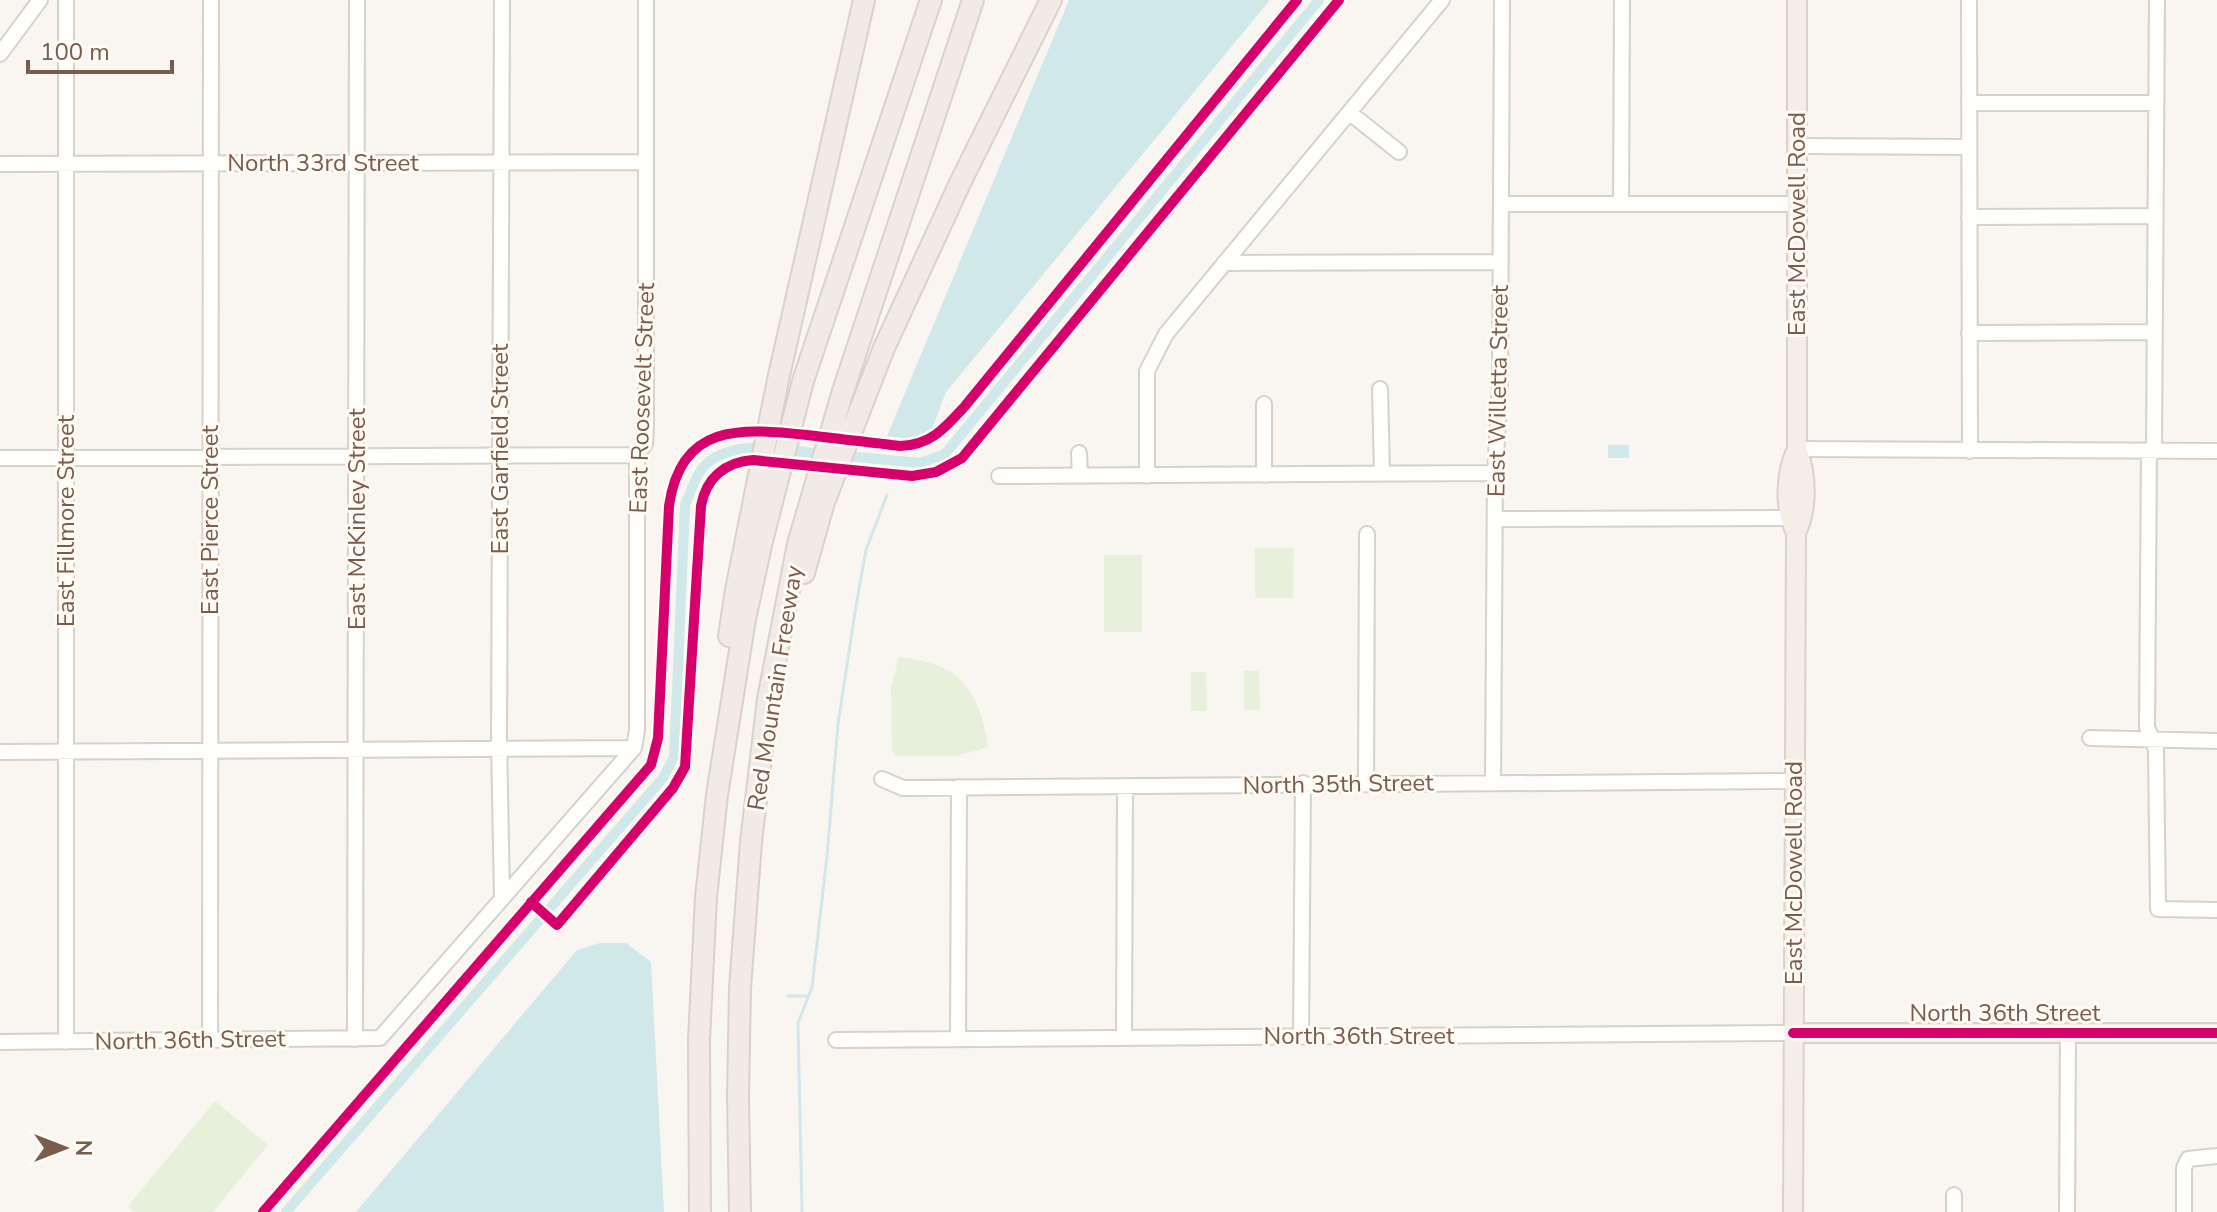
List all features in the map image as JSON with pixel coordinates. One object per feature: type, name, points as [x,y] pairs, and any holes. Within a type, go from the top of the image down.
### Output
[{"type":"highway","points":[[764,496],[778,380],[864,0]]},
{"type":"highway","name":"Red Mountain Freeway","points":[[700,1212],[700,1005],[709,862],[764,496],[931,0]]},
{"type":"highway","points":[[818,501],[843,391],[973,0]]},
{"type":"highway","points":[[818,501],[955,195],[1048,0]]},
{"type":"highway","name":"Red Mountain Freeway","points":[[741,1210],[738,1061],[751,842],[760,769],[778,701],[818,501]]},
{"type":"main road","name":"East McDowell Road","points":[[1793,1212],[1796,523],[1789,467],[1797,449],[1797,0]]},
{"type":"main road","name":"North 36th Street","points":[[1793,1033],[2217,1033]]},
{"type":"street","points":[[0,54],[40,0]]},
{"type":"street","name":"East Fillmore Street","points":[[66,0],[66,1042]]},
{"type":"street","name":"East Pierce Street","points":[[210,1040],[211,0]]},
{"type":"street","name":"East McKinley Street","points":[[355,1039],[357,0]]},
{"type":"street","name":"East Garfield Street","points":[[502,0],[499,748],[502,899]]},
{"type":"street","name":"East Roosevelt Street","points":[[634,748],[637,730],[637,455],[645,444],[646,426],[646,0]]},
{"type":"street","points":[[1147,476],[1147,371],[1166,334],[1442,0]]},
{"type":"street","name":"East Willetta Street","points":[[1493,782],[1495,473],[1500,386],[1502,0]]},
{"type":"street","points":[[1621,204],[1622,0]]},
{"type":"street","points":[[1969,0],[1970,451]]},
{"type":"street","points":[[2157,0],[2155,332],[2147,727],[2156,750],[2158,909],[2217,910]]},
{"type":"street","points":[[0,27],[20,27]]},
{"type":"street","points":[[1969,103],[2156,103]]},
{"type":"street","points":[[1350,113],[1399,152]]},
{"type":"street","points":[[1797,146],[1969,147]]},
{"type":"street","name":"North 33rd Street","points":[[0,164],[646,162]]},
{"type":"street","points":[[1501,204],[1797,204]]},
{"type":"street","points":[[1969,217],[2155,216]]},
{"type":"street","points":[[1224,263],[1501,262]]},
{"type":"street","points":[[1969,333],[2155,332]]},
{"type":"street","points":[[1380,389],[1382,474]]},
{"type":"street","points":[[1264,404],[1264,475]]},
{"type":"street","points":[[1797,449],[2217,451]]},
{"type":"street","points":[[1079,453],[1080,476]]},
{"type":"street","points":[[0,458],[637,455]]},
{"type":"street","points":[[999,476],[1495,473]]},
{"type":"street","points":[[1495,519],[1796,523]]},
{"type":"street","points":[[1366,783],[1367,534]]},
{"type":"street","points":[[2090,738],[2217,741]]},
{"type":"street","points":[[0,752],[634,748]]},
{"type":"street","points":[[502,899],[634,748]]},
{"type":"street","name":"North 35th Street","points":[[882,779],[903,788],[1795,781]]},
{"type":"street","points":[[1301,1036],[1303,783]]},
{"type":"street","points":[[958,1038],[959,787]]},
{"type":"street","points":[[1124,1037],[1125,787]]},
{"type":"street","name":"North 36th Street","points":[[0,1042],[380,1038],[502,899]]},
{"type":"street","name":"North 36th Street","points":[[836,1040],[1793,1033]]},
{"type":"street","points":[[2067,1212],[2068,1033]]},
{"type":"street","points":[[2184,1212],[2184,1168],[2188,1159],[2217,1156]]},
{"type":"street","points":[[1954,1195],[1954,1212]]},
{"type":"green space","points":[[1255,548],[1294,548],[1293,598],[1255,598]]},
{"type":"green space","points":[[1104,555],[1142,555],[1142,632],[1104,632]]},
{"type":"green space","points":[[899,657],[938,666],[963,682],[979,709],[988,747],[957,756],[896,756],[892,751],[891,687]]},
{"type":"green space","points":[[1244,671],[1259,671],[1260,710],[1244,710]]},
{"type":"green space","points":[[1191,672],[1206,672],[1207,711],[1191,711]]},
{"type":"green space","points":[[215,1101],[268,1145],[213,1212],[135,1212],[128,1206]]},
{"type":"water","points":[[1069,0],[1270,0],[946,392],[930,434],[910,439],[887,436]]},
{"type":"water","points":[[1608,445],[1629,445],[1629,458],[1608,458]]},
{"type":"water","points":[[600,943],[626,943],[651,962],[664,1212],[356,1212],[577,950]]},
{"type":"waterway","points":[[783,450],[920,463],[945,454],[1319,0]]},
{"type":"waterway","points":[[286,1212],[663,778],[674,757],[685,505],[699,474],[714,458],[741,449],[767,448]]},
{"type":"waterway","points":[[802,1212],[798,1023],[812,987],[838,724],[856,606],[866,550],[887,495]]},
{"type":"waterway","points":[[788,996],[808,996]]},
{"type":"cycle path","points":[[263,1212],[651,765],[658,738],[669,506],[676,479],[686,459],[700,445],[737,433],[759,431],[900,446],[911,445],[937,434],[965,406],[1297,0]]},
{"type":"cycle path","points":[[531,902],[557,925],[673,788],[685,767],[701,506],[707,487],[718,473],[734,464],[753,460],[912,476],[936,472],[962,458],[1339,0]]},
{"type":"cycle path","points":[[1793,1033],[2217,1033]]}]
